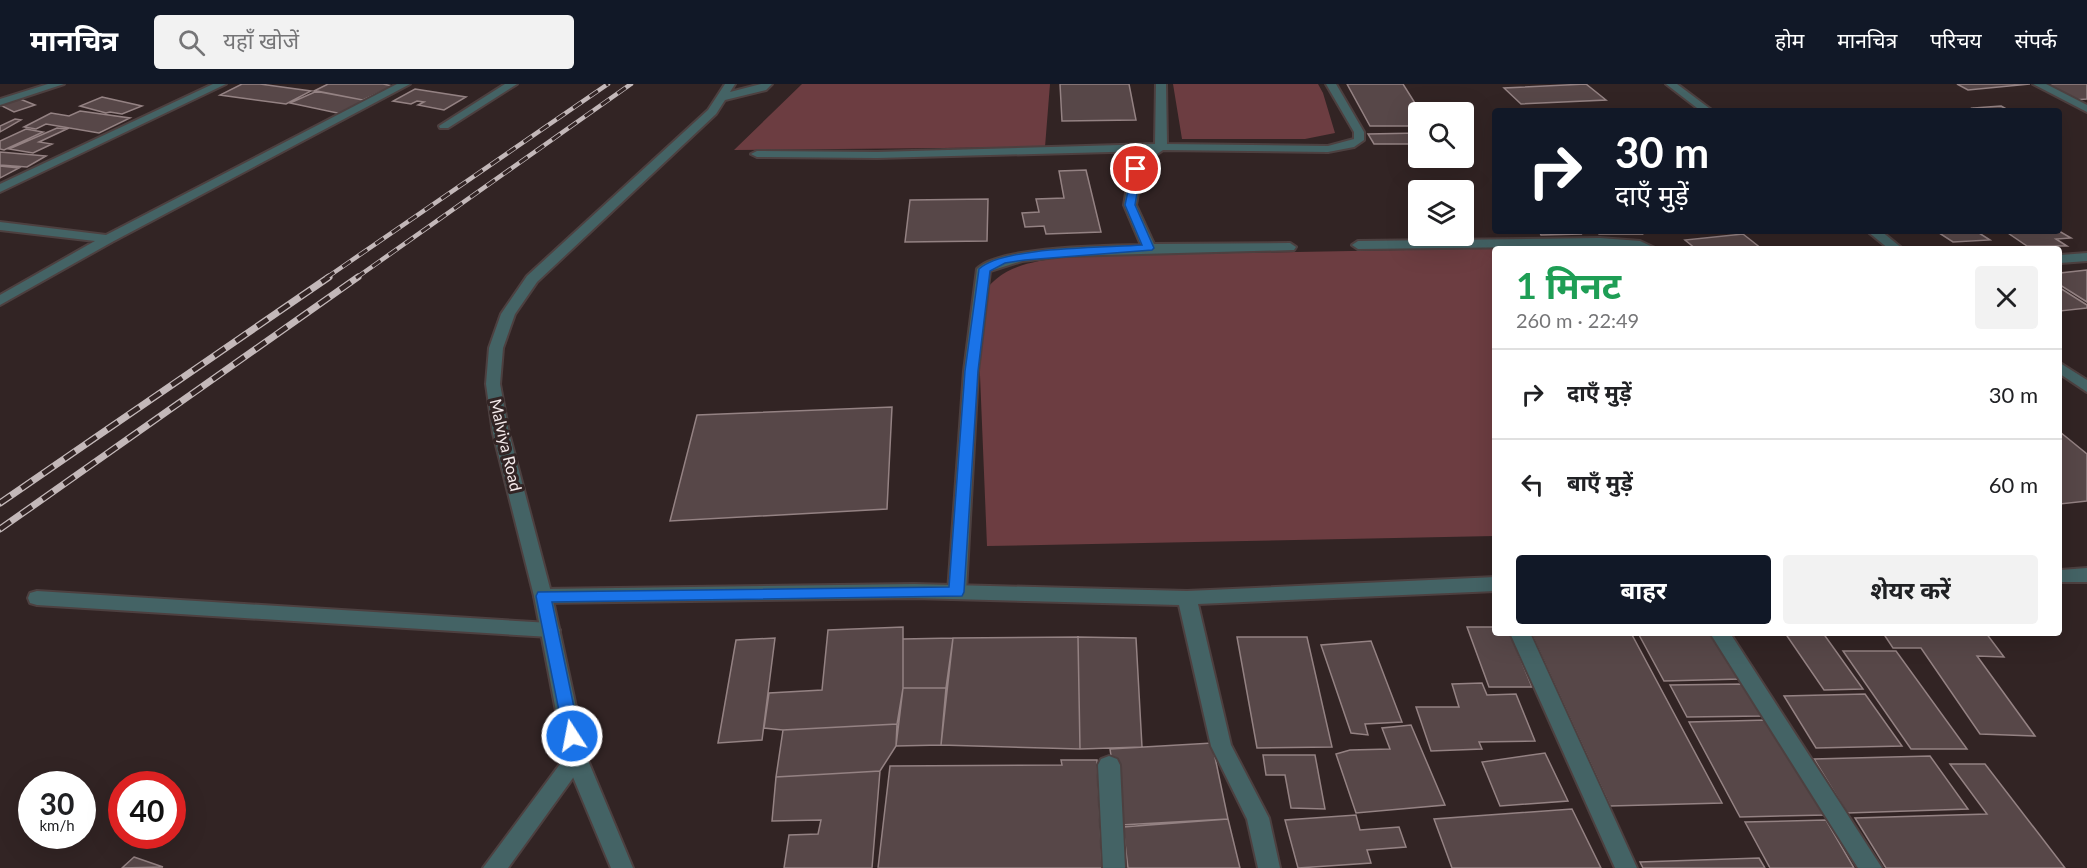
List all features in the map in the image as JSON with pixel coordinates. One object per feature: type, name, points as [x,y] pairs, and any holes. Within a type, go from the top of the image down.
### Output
[{"type":"street","points":[[0,102],[59,84]]},
{"type":"street","points":[[0,188],[221,84]]},
{"type":"street","points":[[0,301],[108,239],[405,84]]},
{"type":"street","points":[[444,126],[512,84]]},
{"type":"street","name":"Malviya Road","points":[[622,868],[576,758],[543,596],[501,432],[493,384],[496,348],[508,314],[532,279],[712,112],[724,88],[762,87],[767,84]]},
{"type":"street","points":[[1161,84],[1161,147]]},
{"type":"street","points":[[757,154],[877,155],[1161,147],[1328,149],[1350,145],[1359,140],[1359,132],[1331,84]]},
{"type":"street","points":[[1671,84],[1704,108]]},
{"type":"street","points":[[2038,84],[2087,110]]},
{"type":"street","points":[[1149,248],[1130,205],[1136,169],[1147,156],[1161,147]]},
{"type":"street","points":[[0,226],[108,239]]},
{"type":"street","points":[[1877,234],[1893,246]]},
{"type":"street","points":[[1358,245],[1600,242],[1643,246]]},
{"type":"street","points":[[957,592],[971,371],[984,269],[1002,261],[1025,256],[1149,248],[1290,247]]},
{"type":"street","points":[[2062,259],[2087,257]]},
{"type":"street","points":[[2062,368],[2087,387]]},
{"type":"street","points":[[2062,576],[2087,575]]},
{"type":"street","points":[[543,596],[957,592],[1186,598],[1492,584]]},
{"type":"street","points":[[37,598],[550,630]]},
{"type":"street","points":[[1186,598],[1221,746],[1258,818],[1269,868]]},
{"type":"street","points":[[1521,636],[1626,868]]},
{"type":"street","points":[[1722,636],[1871,868]]},
{"type":"street","points":[[494,868],[576,758]]},
{"type":"street","points":[[1109,765],[1114,868]]},
{"type":"shaded area","points":[[802,84],[1050,84],[1045,147],[734,150]]},
{"type":"shaded area","points":[[1173,84],[1318,84],[1335,133],[1305,139],[1182,139]]},
{"type":"shaded area","points":[[1492,248],[1492,536],[987,546],[977,302],[986,289],[1005,273],[1026,264],[1066,256]]},
{"type":"building","points":[[242,84],[260,84],[311,91],[286,104],[220,95]]},
{"type":"building","points":[[328,84],[393,86],[363,100],[314,91]]},
{"type":"building","points":[[1060,84],[1129,84],[1136,120],[1062,121]]},
{"type":"building","points":[[1347,84],[1403,84],[1414,102],[1408,102],[1408,126],[1370,126]]},
{"type":"building","points":[[1586,84],[1606,100],[1521,104],[1504,88]]},
{"type":"building","points":[[1957,84],[2030,84],[1968,90]]},
{"type":"building","points":[[2044,84],[2087,84],[2087,99],[2074,100]]},
{"type":"building","points":[[415,89],[466,97],[444,110],[418,105],[424,102],[417,101],[411,104],[393,101]]},
{"type":"building","points":[[317,91],[368,101],[342,114],[290,103]]},
{"type":"building","points":[[102,97],[142,106],[122,114],[106,113],[80,106]]},
{"type":"building","points":[[20,99],[35,105],[14,112],[0,105]]},
{"type":"building","points":[[2001,106],[2005,108],[1973,108]]},
{"type":"building","points":[[80,111],[130,118],[99,133],[46,124],[36,129],[24,127],[51,113],[69,116]]},
{"type":"building","points":[[15,119],[21,120],[0,132],[0,126]]},
{"type":"building","points":[[57,128],[67,129],[39,142],[52,144],[33,153],[9,149]]},
{"type":"building","points":[[26,129],[43,132],[4,150],[0,149],[0,141]]},
{"type":"building","points":[[1408,133],[1408,144],[1374,144],[1368,134]]},
{"type":"building","points":[[0,152],[46,156],[27,167],[0,165]]},
{"type":"building","points":[[0,166],[19,168],[0,178]]},
{"type":"building","points":[[1086,170],[1101,232],[1046,234],[1044,226],[1025,227],[1022,213],[1039,212],[1036,199],[1064,198],[1059,171]]},
{"type":"building","points":[[988,199],[987,241],[905,242],[910,200]]},
{"type":"building","points":[[2062,233],[2071,238],[2056,239],[2067,246],[2027,246],[2009,234]]},
{"type":"building","points":[[1743,234],[1758,246],[1692,246],[1685,240]]},
{"type":"building","points":[[1941,234],[1981,234],[1990,240],[1953,242]]},
{"type":"building","points":[[2087,270],[2087,302],[2062,286],[2062,273]]},
{"type":"building","points":[[2062,289],[2087,305],[2087,308],[2062,311]]},
{"type":"building","points":[[892,407],[887,509],[670,521],[697,415]]},
{"type":"building","points":[[2062,434],[2087,454],[2087,501],[2062,504]]},
{"type":"building","points":[[903,627],[903,688],[897,724],[783,730],[764,728],[769,693],[822,690],[828,630]]},
{"type":"building","points":[[1467,627],[1492,627],[1492,636],[1511,636],[1532,687],[1489,687]]},
{"type":"building","points":[[1532,636],[1633,636],[1722,803],[1610,806]]},
{"type":"building","points":[[1640,636],[1714,636],[1740,679],[1664,681]]},
{"type":"building","points":[[1787,636],[1825,636],[1863,689],[1824,690]]},
{"type":"building","points":[[1885,636],[1988,636],[2004,657],[1977,656],[2035,736],[1980,734],[1921,648],[1893,648]]},
{"type":"building","points":[[1078,637],[1136,638],[1142,747],[1080,749]]},
{"type":"building","points":[[1078,637],[1080,749],[941,745],[953,638]]},
{"type":"building","points":[[1237,637],[1307,637],[1332,747],[1257,748]]},
{"type":"building","points":[[775,638],[762,740],[718,743],[736,640]]},
{"type":"building","points":[[953,638],[946,688],[903,688],[903,639]]},
{"type":"building","points":[[1371,641],[1402,722],[1365,724],[1368,735],[1351,733],[1321,645]]},
{"type":"building","points":[[1843,651],[1896,651],[1967,749],[1911,749]]},
{"type":"building","points":[[1482,683],[1487,695],[1516,694],[1535,741],[1479,742],[1482,749],[1431,751],[1416,707],[1459,707],[1452,684]]},
{"type":"building","points":[[1743,684],[1762,716],[1687,717],[1670,685]]},
{"type":"building","points":[[903,688],[946,688],[941,745],[896,746]]},
{"type":"building","points":[[1865,694],[1902,746],[1816,748],[1784,696]]},
{"type":"building","points":[[1768,720],[1826,815],[1740,817],[1689,722]]},
{"type":"building","points":[[897,724],[896,746],[880,771],[776,777],[783,730]]},
{"type":"building","points":[[1411,725],[1445,805],[1356,813],[1336,754],[1350,750],[1390,749],[1382,728]]},
{"type":"building","points":[[1212,743],[1228,819],[1121,825],[1110,749]]},
{"type":"building","points":[[1545,753],[1568,801],[1500,806],[1482,762]]},
{"type":"building","points":[[1263,755],[1315,755],[1325,809],[1291,808],[1285,775],[1266,775]]},
{"type":"building","points":[[1930,756],[1968,809],[1847,813],[1814,759]]},
{"type":"building","points":[[1061,760],[1097,760],[1102,868],[878,868],[890,766],[1062,765]]},
{"type":"building","points":[[1950,764],[1985,764],[2065,868],[1886,868],[1855,818],[1987,814]]},
{"type":"building","points":[[880,771],[872,868],[784,868],[789,835],[818,834],[821,820],[772,821],[776,777]]},
{"type":"building","points":[[1572,809],[1601,868],[1452,868],[1434,819]]},
{"type":"building","points":[[1356,815],[1360,830],[1399,827],[1406,847],[1367,850],[1371,863],[1298,868],[1285,820]]},
{"type":"building","points":[[1228,819],[1240,868],[1128,868],[1123,827]]},
{"type":"building","points":[[1826,820],[1854,868],[1770,868],[1745,822]]},
{"type":"building","points":[[134,857],[163,867],[122,868]]},
{"type":"building","points":[[1759,858],[1765,868],[1643,868],[1640,862]]},
{"type":"railway","points":[[326,278],[608,84]]},
{"type":"railway","points":[[356,278],[631,84]]},
{"type":"railway","points":[[0,503],[329,277]]},
{"type":"railway","points":[[0,529],[358,277]]},
{"type":"route","points":[[572,736],[543,596],[957,592],[971,371],[984,269],[1002,261],[1025,256],[1149,248],[1130,205],[1136,169]]}]
